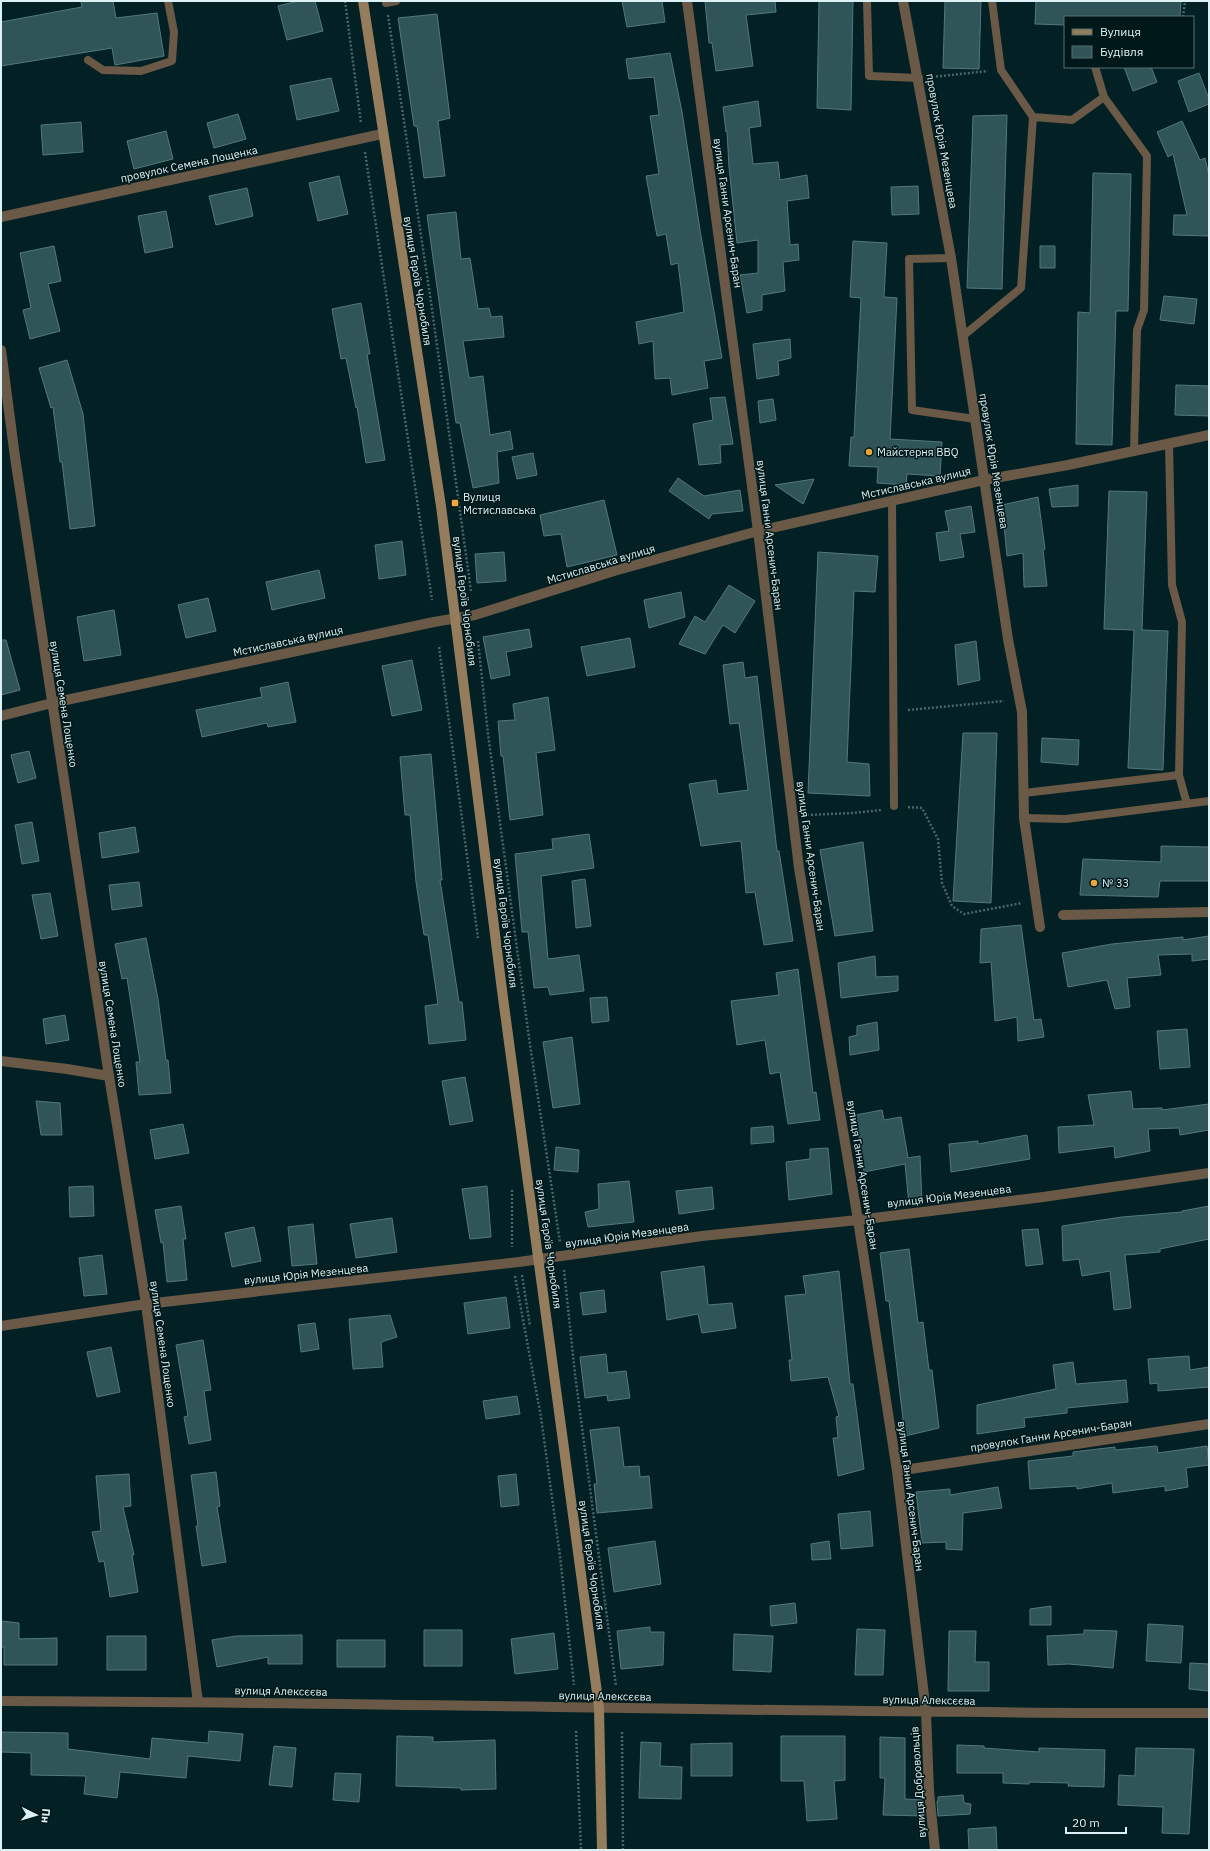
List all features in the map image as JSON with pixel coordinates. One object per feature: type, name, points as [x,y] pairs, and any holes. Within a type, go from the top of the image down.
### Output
[{"type":"main road","name":"вулиця Героїв Чорнобиля","points":[[363,1],[382,134],[441,506],[599,1708],[602,1850]]},
{"type":"street","name":"вулиця Ганни Арсенич-Баран","points":[[687,1],[758,531],[799,868],[858,1220],[897,1471],[926,1712]]},
{"type":"street","name":"провулок Юрія Мезенцева","points":[[903,1],[919,78],[951,258],[1008,639],[1022,712],[1024,818],[1040,927]]},
{"type":"street","name":"провулок Семена Лощенка","points":[[1,217],[382,134]]},
{"type":"street","name":"вулиця Семена Лощенко","points":[[1,350],[16,465],[108,1076],[146,1304],[198,1702]]},
{"type":"street","name":"Мстиславська вулиця","points":[[1,716],[52,703],[475,615],[614,571],[758,531],[984,480],[1209,435]]},
{"type":"street","points":[[1063,915],[1209,912]]},
{"type":"street","points":[[1,1061],[67,1069],[108,1076]]},
{"type":"street","name":"вулиця Юрія Мезенцева","points":[[1,1326],[146,1304],[512,1263],[702,1236],[858,1220],[1043,1197],[1209,1173]]},
{"type":"street","name":"провулок Ганни Арсенич-Баран","points":[[897,1471],[1209,1424]]},
{"type":"street","name":"вулиця Алексєєва","points":[[1,1701],[198,1702],[926,1712],[1209,1713]]},
{"type":"street","name":"вулиця Добровольців","points":[[926,1712],[929,1791],[935,1850]]},
{"type":"lane","points":[[88,60],[103,70],[141,71],[172,62],[174,32],[168,1]]},
{"type":"lane","points":[[386,3],[396,1]]},
{"type":"lane","points":[[867,1],[869,76],[919,78]]},
{"type":"lane","points":[[963,336],[1021,288],[1033,118],[1001,70],[992,1]]},
{"type":"lane","points":[[1095,68],[1104,97],[1147,156],[1144,310],[1137,330],[1134,451]]},
{"type":"lane","points":[[1033,118],[1072,120],[1104,97]]},
{"type":"lane","points":[[951,258],[909,259],[912,410],[975,419]]},
{"type":"lane","points":[[1169,443],[1172,585],[1182,622],[1179,775],[1187,804]]},
{"type":"lane","points":[[892,501],[894,806]]},
{"type":"lane","points":[[1024,792],[1179,775]]},
{"type":"lane","points":[[1024,818],[1066,819],[1209,801]]},
{"type":"path","points":[[345,1],[363,138],[432,600]]},
{"type":"path","points":[[1183,16],[1185,1]]},
{"type":"path","points":[[386,3],[431,302],[471,591]]},
{"type":"path","points":[[919,78],[1001,70]]},
{"type":"path","points":[[478,641],[488,734],[530,1045],[563,1256],[575,1374],[616,1686]]},
{"type":"path","points":[[439,647],[479,940]]},
{"type":"path","points":[[893,712],[1019,699]]},
{"type":"path","points":[[793,815],[852,813],[880,810],[894,806],[922,808],[938,839],[942,883],[952,906],[964,914],[1036,900]]},
{"type":"path","points":[[512,1184],[512,1263],[541,1417],[560,1556],[574,1685]]},
{"type":"path","points":[[576,1731],[581,1850]]},
{"type":"path","points":[[622,1732],[623,1850]]},
{"type":"building","points":[[81,1],[113,1],[116,18],[157,13],[164,56],[115,65],[112,48],[1,66],[1,22],[82,7]]},
{"type":"building","points":[[298,1],[315,1],[323,31],[287,40],[278,6]]},
{"type":"building","points":[[622,1],[662,1],[665,22],[627,27]]},
{"type":"building","points":[[705,1],[775,1],[776,12],[746,15],[753,66],[716,71],[712,43],[709,43]]},
{"type":"building","points":[[819,1],[853,1],[851,110],[817,108]]},
{"type":"building","points":[[945,1],[981,1],[979,69],[943,68]]},
{"type":"building","points":[[1036,1],[1181,1],[1180,16],[1064,16],[1064,25],[1035,24]]},
{"type":"building","points":[[437,14],[450,118],[438,121],[445,176],[424,178],[417,126],[414,126],[398,18]]},
{"type":"building","points":[[670,53],[682,112],[722,358],[704,361],[708,388],[672,395],[670,378],[655,379],[653,341],[639,344],[636,322],[684,312],[678,263],[671,265],[666,234],[657,236],[646,176],[659,174],[650,116],[659,115],[654,77],[629,79],[626,59]]},
{"type":"building","points":[[1124,68],[1151,68],[1157,82],[1133,91]]},
{"type":"building","points":[[1199,73],[1209,99],[1209,104],[1189,112],[1178,81]]},
{"type":"building","points":[[331,78],[339,111],[297,120],[290,86]]},
{"type":"building","points":[[758,101],[761,126],[749,128],[753,164],[778,162],[780,180],[807,175],[809,198],[787,201],[790,245],[798,244],[799,260],[783,262],[785,291],[762,295],[762,310],[747,313],[740,275],[758,273],[758,240],[737,243],[729,167],[727,131],[726,132],[723,107]]},
{"type":"building","points":[[238,114],[246,139],[214,148],[207,123]]},
{"type":"building","points":[[1007,115],[1002,289],[967,288],[973,116]]},
{"type":"building","points":[[1182,121],[1200,160],[1205,158],[1209,176],[1209,236],[1173,235],[1174,215],[1187,215],[1173,154],[1168,157],[1157,132]]},
{"type":"building","points":[[81,122],[83,152],[43,155],[41,125]]},
{"type":"building","points":[[166,131],[173,159],[134,169],[127,141]]},
{"type":"building","points":[[1093,173],[1131,174],[1128,311],[1116,311],[1112,445],[1076,444],[1078,312],[1090,313]]},
{"type":"building","points":[[339,176],[348,214],[318,221],[309,183]]},
{"type":"building","points":[[918,186],[919,214],[892,215],[891,187]]},
{"type":"building","points":[[247,188],[253,216],[216,225],[209,196]]},
{"type":"building","points":[[166,211],[173,247],[145,253],[138,216]]},
{"type":"building","points":[[456,212],[461,259],[470,258],[478,309],[489,308],[491,317],[502,316],[504,337],[463,341],[469,378],[483,376],[490,435],[510,431],[513,449],[497,452],[499,483],[473,488],[460,423],[456,423],[427,215]]},
{"type":"building","points":[[853,241],[887,243],[884,297],[897,298],[890,439],[942,442],[940,476],[907,474],[906,485],[877,483],[878,467],[849,466],[851,437],[854,437],[861,298],[850,297]]},
{"type":"building","points":[[54,246],[61,281],[48,284],[60,331],[30,339],[23,310],[31,308],[20,253]]},
{"type":"building","points":[[1040,246],[1055,246],[1055,268],[1040,268]]},
{"type":"building","points":[[1164,296],[1197,299],[1194,324],[1160,320]]},
{"type":"building","points":[[361,303],[370,354],[367,354],[385,460],[366,463],[357,407],[356,408],[346,358],[341,359],[332,309]]},
{"type":"building","points":[[790,339],[791,358],[778,361],[779,375],[757,379],[753,344]]},
{"type":"building","points":[[67,360],[83,414],[95,526],[70,529],[62,462],[60,462],[53,407],[51,408],[39,368]]},
{"type":"building","points":[[1176,385],[1209,386],[1209,416],[1175,415]]},
{"type":"building","points":[[725,397],[733,444],[720,445],[721,463],[699,465],[693,424],[713,420],[710,398]]},
{"type":"building","points":[[773,399],[776,420],[760,423],[758,401]]},
{"type":"building","points":[[533,453],[537,475],[517,479],[512,457]]},
{"type":"building","points":[[678,478],[704,496],[740,490],[743,511],[712,514],[709,519],[669,491]]},
{"type":"building","points":[[814,479],[803,504],[775,485]]},
{"type":"building","points":[[1078,485],[1078,506],[1052,507],[1049,489]]},
{"type":"building","points":[[1109,491],[1147,492],[1142,630],[1168,631],[1163,770],[1128,768],[1134,630],[1104,629]]},
{"type":"building","points":[[1038,497],[1045,549],[1043,550],[1047,586],[1024,587],[1023,553],[1007,556],[1002,505]]},
{"type":"building","points":[[604,500],[617,555],[567,567],[561,534],[544,536],[540,515]]},
{"type":"building","points":[[971,506],[975,532],[960,534],[964,557],[940,561],[936,533],[949,531],[945,511]]},
{"type":"building","points":[[402,541],[406,575],[379,579],[375,545]]},
{"type":"building","points":[[504,552],[506,581],[477,583],[475,554]]},
{"type":"building","points":[[818,552],[878,556],[875,592],[854,591],[847,762],[869,764],[870,796],[808,793]]},
{"type":"building","points":[[319,570],[325,598],[272,610],[266,582]]},
{"type":"building","points":[[729,585],[755,601],[735,633],[723,625],[705,654],[679,644],[695,616],[705,622]]},
{"type":"building","points":[[681,592],[685,617],[649,628],[644,600]]},
{"type":"building","points":[[208,598],[216,631],[186,638],[178,605]]},
{"type":"building","points":[[114,610],[121,655],[84,661],[77,617]]},
{"type":"building","points":[[529,629],[532,647],[506,652],[510,675],[491,679],[483,637]]},
{"type":"building","points":[[630,638],[635,667],[587,676],[581,647]]},
{"type":"building","points":[[1,640],[6,640],[20,690],[1,695]]},
{"type":"building","points":[[976,641],[980,680],[958,685],[955,645]]},
{"type":"building","points":[[412,660],[422,710],[392,716],[382,666]]},
{"type":"building","points":[[743,662],[745,678],[757,676],[777,851],[779,851],[793,941],[764,945],[755,892],[746,893],[741,841],[701,846],[689,784],[716,780],[718,794],[748,790],[739,723],[730,724],[723,665]]},
{"type":"building","points":[[288,682],[296,722],[268,727],[267,723],[202,737],[196,710],[262,697],[260,688]]},
{"type":"building","points":[[548,697],[555,750],[536,753],[543,815],[510,820],[503,756],[501,756],[498,721],[515,720],[513,704]]},
{"type":"building","points":[[963,733],[997,733],[991,903],[953,901]]},
{"type":"building","points":[[1042,738],[1079,740],[1078,765],[1041,762]]},
{"type":"building","points":[[29,751],[36,778],[18,783],[11,755]]},
{"type":"building","points":[[431,754],[442,880],[440,880],[459,1002],[462,1002],[466,1040],[429,1044],[425,1006],[438,1004],[428,935],[424,935],[416,882],[410,815],[405,815],[400,757]]},
{"type":"building","points":[[32,822],[39,861],[22,864],[15,825]]},
{"type":"building","points":[[135,827],[139,852],[102,858],[99,833]]},
{"type":"building","points":[[589,834],[594,868],[541,876],[548,959],[579,955],[584,991],[550,995],[548,987],[534,988],[528,932],[522,932],[515,854],[553,849],[552,839]]},
{"type":"building","points":[[863,842],[873,931],[835,936],[820,850]]},
{"type":"building","points":[[1161,846],[1209,847],[1209,881],[1160,881],[1158,897],[1080,895],[1083,859],[1161,862]]},
{"type":"building","points":[[585,879],[591,926],[576,928],[572,881]]},
{"type":"building","points":[[139,882],[142,906],[112,910],[109,885]]},
{"type":"building","points":[[50,893],[58,936],[41,939],[32,895]]},
{"type":"building","points":[[1021,925],[1034,1020],[1041,1019],[1044,1037],[1018,1041],[1017,1017],[995,1021],[991,962],[980,963],[981,929]]},
{"type":"building","points":[[1209,936],[1209,959],[1192,961],[1192,954],[1158,955],[1161,975],[1127,978],[1130,1007],[1115,1009],[1107,980],[1068,987],[1062,953],[1112,944],[1183,937],[1183,940]]},
{"type":"building","points":[[146,938],[158,999],[166,1060],[168,1060],[171,1093],[139,1095],[136,1062],[140,1062],[127,978],[122,979],[115,944]]},
{"type":"building","points":[[875,956],[876,977],[898,976],[898,991],[841,998],[838,963]]},
{"type":"building","points":[[798,969],[813,1093],[816,1092],[820,1120],[788,1124],[780,1072],[770,1074],[765,1040],[737,1045],[731,1001],[779,995],[776,973]]},
{"type":"building","points":[[607,997],[609,1021],[592,1023],[590,998]]},
{"type":"building","points":[[65,1015],[69,1040],[46,1044],[43,1019]]},
{"type":"building","points":[[877,1022],[879,1050],[850,1055],[849,1037],[857,1035],[857,1026]]},
{"type":"building","points":[[1187,1029],[1190,1067],[1160,1069],[1157,1031]]},
{"type":"building","points":[[572,1037],[580,1104],[553,1108],[543,1042]]},
{"type":"building","points":[[465,1077],[473,1121],[450,1125],[442,1081]]},
{"type":"building","points":[[1131,1091],[1133,1109],[1162,1108],[1162,1110],[1209,1104],[1209,1130],[1180,1135],[1179,1128],[1148,1129],[1150,1151],[1115,1158],[1114,1146],[1059,1153],[1058,1127],[1094,1125],[1088,1095]]},
{"type":"building","points":[[36,1101],[60,1103],[62,1135],[41,1135]]},
{"type":"building","points":[[882,1110],[884,1120],[901,1117],[908,1158],[920,1156],[922,1204],[909,1205],[905,1164],[864,1172],[856,1115]]},
{"type":"building","points":[[183,1124],[189,1153],[155,1159],[150,1130]]},
{"type":"building","points":[[773,1126],[774,1142],[751,1144],[751,1128]]},
{"type":"building","points":[[1027,1135],[1030,1159],[951,1172],[949,1144],[978,1141],[978,1144]]},
{"type":"building","points":[[556,1147],[579,1150],[578,1172],[554,1170]]},
{"type":"building","points":[[828,1148],[832,1194],[789,1200],[786,1162],[810,1159],[810,1149]]},
{"type":"building","points":[[629,1181],[634,1222],[588,1227],[585,1212],[599,1209],[598,1184]]},
{"type":"building","points":[[93,1186],[94,1216],[70,1217],[69,1187]]},
{"type":"building","points":[[487,1186],[491,1237],[470,1239],[462,1189]]},
{"type":"building","points":[[712,1187],[714,1209],[679,1214],[676,1191]]},
{"type":"building","points":[[181,1206],[186,1239],[183,1239],[187,1280],[167,1282],[163,1242],[161,1243],[155,1210]]},
{"type":"building","points":[[1209,1206],[1209,1239],[1160,1249],[1160,1252],[1125,1255],[1131,1308],[1114,1310],[1110,1271],[1082,1276],[1079,1259],[1063,1261],[1062,1226],[1122,1217],[1182,1212]]},
{"type":"building","points":[[392,1218],[397,1252],[356,1258],[350,1224]]},
{"type":"building","points":[[313,1224],[317,1264],[292,1266],[288,1227]]},
{"type":"building","points":[[254,1227],[261,1261],[232,1267],[225,1233]]},
{"type":"building","points":[[1038,1229],[1043,1264],[1026,1266],[1022,1230]]},
{"type":"building","points":[[909,1249],[918,1323],[923,1322],[929,1370],[932,1370],[939,1428],[905,1436],[889,1301],[886,1301],[880,1253]]},
{"type":"building","points":[[102,1255],[107,1294],[84,1296],[79,1258]]},
{"type":"building","points":[[704,1266],[708,1305],[732,1303],[736,1328],[702,1333],[698,1314],[667,1320],[661,1272]]},
{"type":"building","points":[[839,1271],[850,1384],[853,1384],[864,1469],[838,1476],[833,1438],[838,1438],[836,1417],[839,1416],[828,1377],[791,1381],[789,1360],[792,1360],[785,1296],[806,1294],[803,1276]]},
{"type":"building","points":[[604,1290],[606,1312],[583,1315],[580,1293]]},
{"type":"building","points":[[506,1297],[510,1328],[468,1334],[464,1303]]},
{"type":"building","points":[[390,1315],[397,1337],[381,1342],[383,1367],[353,1369],[349,1319]]},
{"type":"building","points":[[315,1323],[319,1349],[301,1352],[298,1325]]},
{"type":"building","points":[[203,1340],[211,1390],[204,1391],[211,1440],[189,1444],[184,1417],[188,1416],[176,1345]]},
{"type":"building","points":[[111,1347],[120,1392],[97,1397],[87,1352]]},
{"type":"building","points":[[606,1354],[608,1373],[626,1371],[630,1398],[608,1401],[607,1395],[585,1398],[580,1357]]},
{"type":"building","points":[[1189,1356],[1190,1370],[1209,1367],[1209,1387],[1158,1391],[1158,1383],[1150,1384],[1148,1359]]},
{"type":"building","points":[[1073,1362],[1076,1384],[1126,1380],[1128,1402],[1067,1408],[1067,1413],[1024,1418],[1025,1427],[977,1434],[977,1405],[1056,1389],[1053,1365]]},
{"type":"building","points":[[517,1396],[520,1414],[486,1419],[483,1401]]},
{"type":"building","points":[[619,1427],[624,1467],[639,1466],[640,1477],[649,1476],[652,1508],[597,1513],[594,1484],[597,1484],[590,1430]]},
{"type":"building","points":[[1157,1446],[1158,1453],[1207,1446],[1209,1465],[1186,1468],[1188,1487],[1165,1491],[1165,1486],[1113,1493],[1112,1483],[1077,1489],[1077,1486],[1030,1489],[1028,1461],[1073,1456],[1073,1452],[1115,1447],[1115,1450]]},
{"type":"building","points":[[216,1472],[220,1506],[217,1507],[226,1562],[202,1566],[191,1475]]},
{"type":"building","points":[[129,1474],[131,1506],[123,1507],[134,1555],[132,1555],[138,1592],[110,1597],[104,1561],[99,1562],[92,1532],[101,1531],[96,1476]]},
{"type":"building","points":[[516,1474],[519,1505],[501,1507],[498,1476]]},
{"type":"building","points":[[998,1487],[1002,1508],[963,1513],[962,1550],[946,1549],[946,1542],[922,1543],[916,1492],[950,1489],[950,1495]]},
{"type":"building","points":[[870,1511],[873,1546],[841,1549],[838,1514]]},
{"type":"building","points":[[655,1541],[661,1584],[614,1592],[608,1548]]},
{"type":"building","points":[[829,1541],[831,1559],[812,1560],[811,1544]]},
{"type":"building","points":[[795,1603],[797,1623],[771,1626],[770,1606]]},
{"type":"building","points":[[1051,1606],[1051,1625],[1030,1625],[1030,1609]]},
{"type":"building","points":[[1,1621],[19,1623],[19,1639],[57,1638],[57,1665],[4,1665],[4,1647],[1,1647]]},
{"type":"building","points":[[1148,1624],[1183,1626],[1181,1663],[1146,1661]]},
{"type":"building","points":[[650,1627],[650,1632],[664,1632],[663,1665],[621,1669],[617,1631]]},
{"type":"building","points":[[857,1629],[885,1630],[883,1675],[855,1675]]},
{"type":"building","points":[[424,1630],[462,1630],[462,1666],[424,1666]]},
{"type":"building","points":[[1084,1630],[1117,1631],[1113,1668],[1069,1664],[1048,1665],[1047,1636],[1084,1634]]},
{"type":"building","points":[[949,1631],[976,1631],[975,1662],[989,1662],[989,1691],[948,1691]]},
{"type":"building","points":[[554,1633],[558,1669],[515,1674],[511,1639]]},
{"type":"building","points":[[734,1634],[773,1636],[771,1672],[733,1670]]},
{"type":"building","points":[[302,1635],[302,1664],[268,1664],[268,1657],[217,1667],[212,1640],[236,1636]]},
{"type":"building","points":[[107,1636],[146,1636],[146,1670],[107,1670]]},
{"type":"building","points":[[337,1640],[385,1640],[385,1667],[337,1667]]},
{"type":"building","points":[[1190,1663],[1209,1664],[1209,1691],[1189,1689]]},
{"type":"building","points":[[209,1731],[243,1734],[240,1761],[188,1756],[186,1778],[120,1772],[117,1798],[84,1794],[86,1776],[31,1775],[31,1753],[1,1752],[1,1732],[68,1733],[68,1749],[150,1759],[152,1738],[208,1743]]},
{"type":"building","points":[[397,1736],[433,1737],[433,1742],[495,1740],[496,1789],[461,1790],[461,1788],[396,1786]]},
{"type":"building","points":[[781,1736],[845,1736],[845,1780],[834,1781],[837,1819],[807,1821],[804,1781],[781,1781]]},
{"type":"building","points":[[880,1737],[905,1738],[905,1799],[923,1800],[925,1816],[883,1815],[885,1778],[880,1778]]},
{"type":"building","points":[[641,1742],[661,1743],[660,1766],[682,1767],[681,1799],[639,1798]]},
{"type":"building","points":[[732,1743],[732,1776],[691,1776],[691,1744]]},
{"type":"building","points":[[957,1745],[984,1746],[984,1748],[1039,1752],[1039,1748],[1105,1750],[1104,1787],[1068,1786],[1069,1783],[1003,1783],[1003,1773],[957,1773]]},
{"type":"building","points":[[274,1746],[296,1748],[292,1787],[269,1785]]},
{"type":"building","points":[[1136,1748],[1194,1749],[1189,1834],[1162,1833],[1163,1807],[1118,1805],[1119,1775],[1135,1776]]},
{"type":"building","points":[[335,1773],[361,1774],[359,1802],[333,1800]]},
{"type":"building","points":[[963,1795],[964,1803],[971,1804],[970,1814],[938,1816],[938,1797]]},
{"type":"building","points":[[996,1827],[997,1850],[969,1850],[968,1829]]},
{"type":"place","name":"Майстерня BBQ","points":[[869,452]]},
{"type":"place","name":"Вулиця Мстиславська","points":[[455,503]]},
{"type":"place","name":"№ 33","points":[[1094,883]]}]
